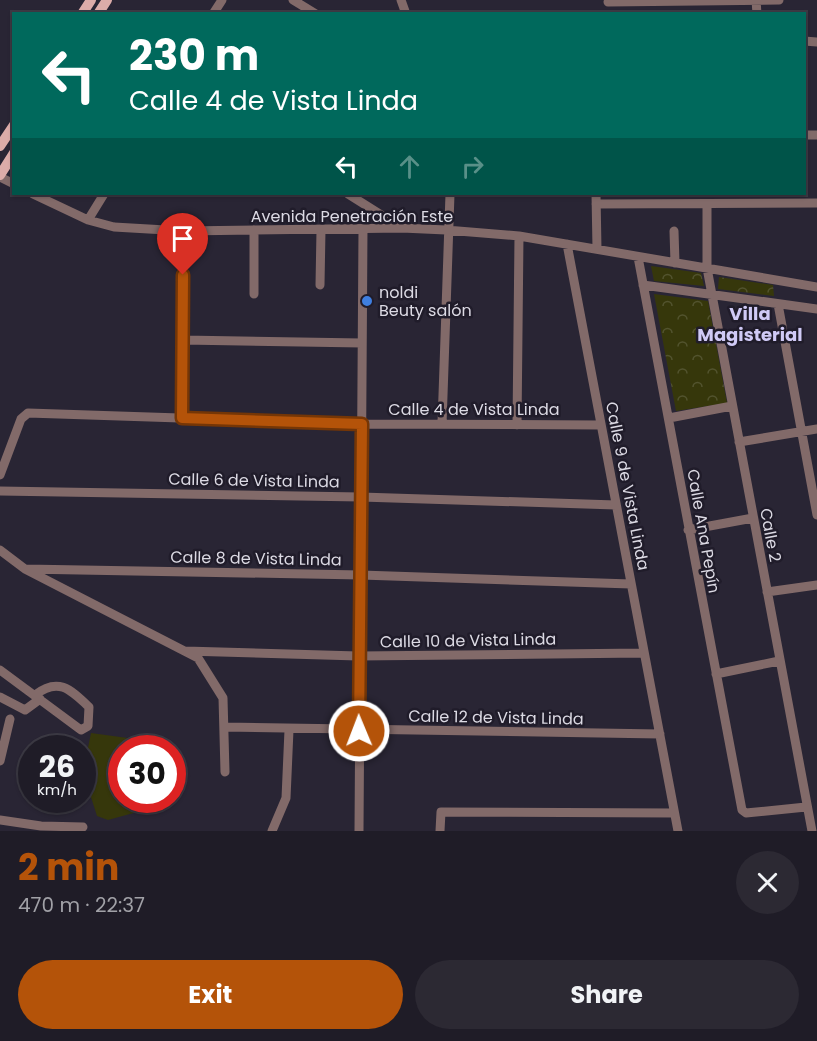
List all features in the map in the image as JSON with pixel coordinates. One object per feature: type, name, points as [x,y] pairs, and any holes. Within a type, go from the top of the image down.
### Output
[{"type":"main road","points":[[0,146],[12,127]]},
{"type":"main road","points":[[0,176],[12,156]]},
{"type":"street","points":[[293,0],[313,12]]},
{"type":"street","points":[[608,2],[779,0]]},
{"type":"street","name":"Avenida Penetración Este","points":[[35,195],[88,220],[114,227],[183,231],[402,228],[519,236],[817,287]]},
{"type":"street","points":[[88,220],[103,195]]},
{"type":"street","points":[[350,195],[402,228]]},
{"type":"street","points":[[442,424],[446,230],[450,195]]},
{"type":"street","points":[[596,195],[597,249]]},
{"type":"street","points":[[596,204],[817,203]]},
{"type":"street","name":"Calle 2","points":[[707,205],[707,268],[711,294],[812,831]]},
{"type":"street","points":[[359,831],[358,656],[361,575],[363,229]]},
{"type":"street","points":[[254,230],[254,294]]},
{"type":"street","points":[[320,285],[321,230]]},
{"type":"street","points":[[182,418],[183,231]]},
{"type":"street","points":[[674,231],[675,263]]},
{"type":"street","points":[[517,425],[519,236]]},
{"type":"street","name":"Calle 9 de Vista Linda","points":[[567,244],[678,831]]},
{"type":"street","name":"Calle Ana Pepín","points":[[638,257],[742,810],[746,813],[807,807]]},
{"type":"street","points":[[643,285],[817,309]]},
{"type":"street","points":[[778,304],[817,515]]},
{"type":"street","points":[[183,340],[362,343]]},
{"type":"street","points":[[669,418],[732,406]]},
{"type":"street","name":"Calle 4 de Vista Linda","points":[[0,475],[23,415],[362,424],[601,425]]},
{"type":"street","points":[[739,442],[817,429]]},
{"type":"street","name":"Calle 6 de Vista Linda","points":[[0,491],[361,497],[616,505]]},
{"type":"street","points":[[688,530],[753,518]]},
{"type":"street","points":[[0,550],[25,569],[198,658],[215,681],[223,698],[225,772]]},
{"type":"street","name":"Calle 8 de Vista Linda","points":[[25,569],[361,575],[631,584]]},
{"type":"street","points":[[766,592],[817,585]]},
{"type":"street","name":"Calle 10 de Vista Linda","points":[[185,651],[358,656],[643,653]]},
{"type":"street","points":[[716,674],[779,661]]},
{"type":"street","points":[[0,670],[38,697],[73,724],[81,729],[88,726],[89,706],[82,699],[55,684],[47,685],[38,697],[25,710],[0,697]]},
{"type":"street","points":[[0,756],[9,719]]},
{"type":"street","name":"Calle 12 de Vista Linda","points":[[224,728],[660,734]]},
{"type":"street","points":[[272,831],[285,798],[289,730]]},
{"type":"street","points":[[440,831],[441,812],[674,813]]},
{"type":"street","points":[[0,820],[40,828],[83,827]]},
{"type":"green space","points":[[651,266],[701,273],[704,286],[654,281]]},
{"type":"green space","points":[[719,277],[773,285],[774,296],[718,289]]},
{"type":"green space","points":[[654,294],[708,301],[727,403],[676,411]]},
{"type":"green space","points":[[91,733],[108,735],[108,813],[133,813],[108,820],[97,816],[96,735],[91,735]]},
{"type":"place","name":"noldi Beuty salón","points":[[367,301]]},
{"type":"district","name":"Villa Magisterial","points":[[750,324]]},
{"type":"route","points":[[183,275],[182,418],[362,424],[359,731]]}]
